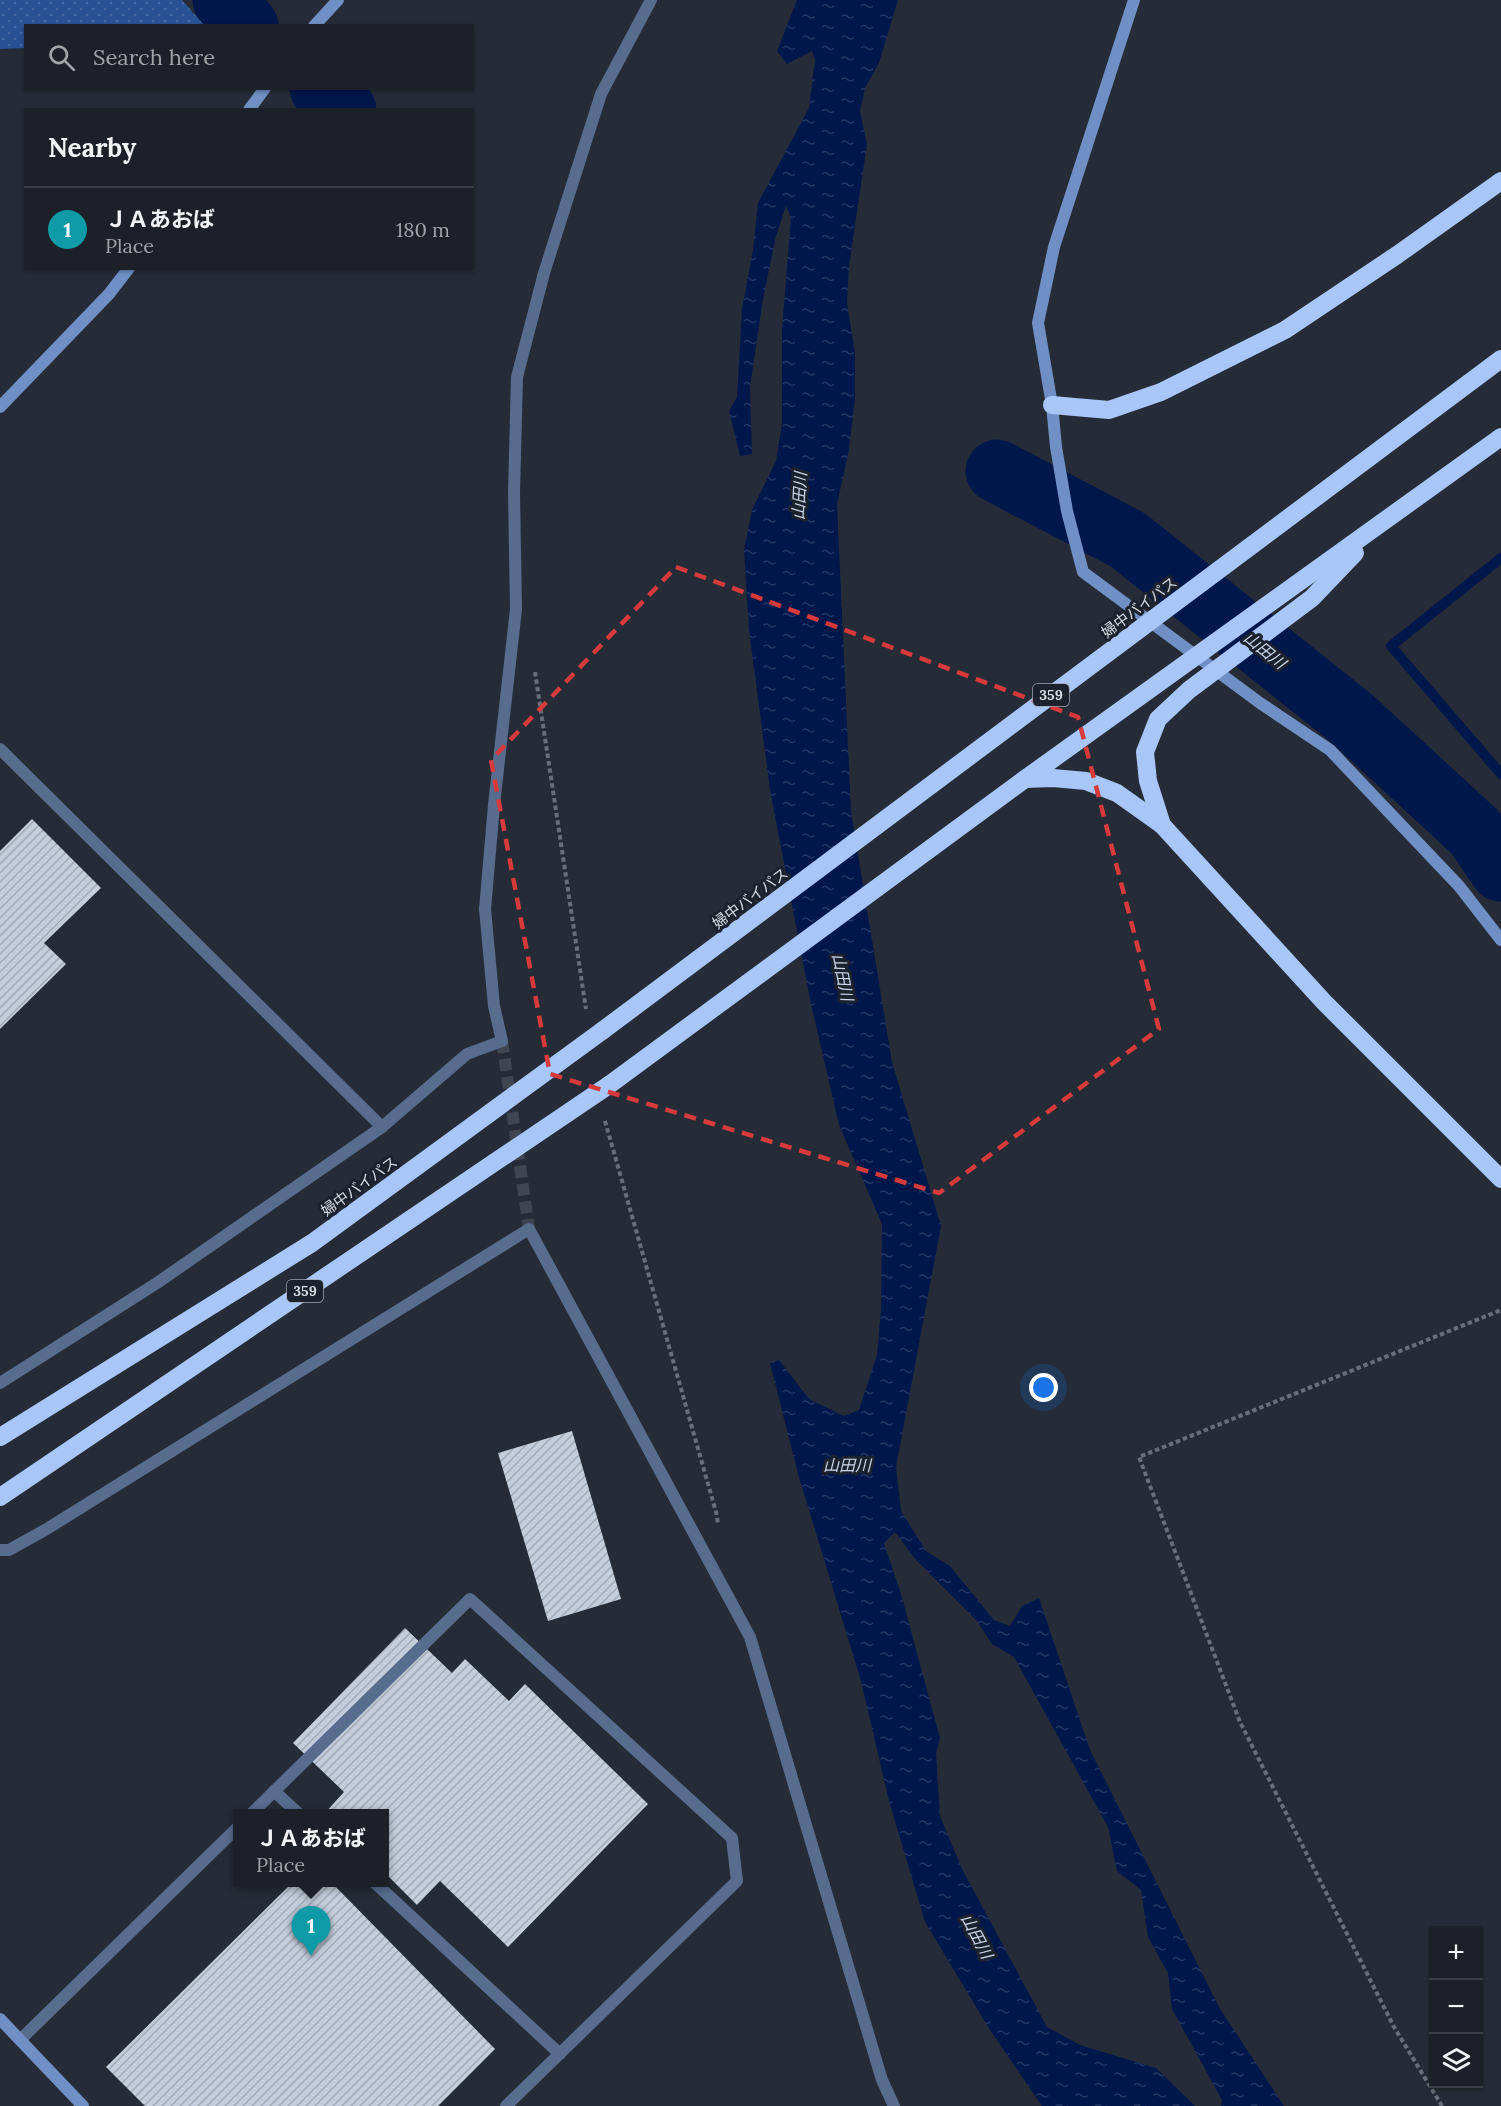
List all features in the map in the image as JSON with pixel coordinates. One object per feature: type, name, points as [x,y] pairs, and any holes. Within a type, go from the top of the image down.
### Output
[{"type":"highway","points":[[1052,405],[1109,410],[1161,392],[1285,330],[1397,255],[1501,181]]},
{"type":"highway","name":"婦中バイパス","points":[[0,1437],[312,1243],[1501,359]]},
{"type":"highway","name":"359","points":[[0,1497],[603,1089],[1025,779],[1501,437]]},
{"type":"highway","points":[[1162,825],[1148,781],[1145,752],[1158,719],[1189,690],[1312,598],[1385,522]]},
{"type":"highway","points":[[1025,779],[1053,778],[1086,781],[1118,793],[1162,825],[1324,1002],[1501,1179]]},
{"type":"street","points":[[318,20],[338,0]]},
{"type":"street","points":[[0,1383],[157,1283],[382,1127],[467,1054],[502,1041],[494,1006],[485,909],[516,609],[514,493],[517,377],[544,273],[601,94],[651,0]]},
{"type":"street","points":[[1134,0],[1054,247],[1038,323],[1067,511],[1083,572],[1260,702],[1330,750],[1459,886],[1501,940]]},
{"type":"street","points":[[250,108],[263,90]]},
{"type":"street","points":[[0,407],[109,294],[127,270]]},
{"type":"street","points":[[0,749],[382,1127]]},
{"type":"street","points":[[0,1550],[9,1550],[45,1530],[529,1229],[750,1637],[882,2080],[894,2106]]},
{"type":"street","points":[[256,1809],[470,1599],[732,1838],[737,1881],[506,2106]]},
{"type":"street","points":[[274,1791],[294,1809]]},
{"type":"street","points":[[20,2040],[233,1831]]},
{"type":"street","points":[[379,1887],[560,2054]]},
{"type":"street","points":[[0,2019],[83,2106]]},
{"type":"path","points":[[534,660],[596,1034]]},
{"type":"path","points":[[603,1089],[716,1512],[719,1533]]},
{"type":"path","points":[[1442,2106],[1395,2027],[1240,1722],[1139,1457],[1501,1310]]},
{"type":"highlighted area","points":[[676,567],[1078,717],[1159,1029],[939,1193],[550,1074],[491,760]]},
{"type":"shaded area","points":[[0,0],[182,0],[203,24],[24,24],[24,48],[0,49]]},
{"type":"water","name":"山田川","points":[[797,0],[898,0],[879,63],[865,88],[860,111],[867,144],[849,266],[847,303],[855,353],[855,398],[849,450],[837,504],[851,812],[892,1062],[941,1226],[896,1467],[901,1511],[926,1551],[950,1566],[994,1620],[1010,1626],[1022,1606],[1039,1598],[1090,1750],[1219,2007],[1284,2106],[1221,2106],[1222,2100],[1172,2009],[1168,1973],[1148,1937],[1141,1890],[1117,1871],[1108,1827],[1014,1657],[992,1644],[977,1621],[916,1560],[895,1532],[884,1543],[901,1594],[940,1738],[936,1753],[940,1816],[962,1869],[1047,2027],[1080,2045],[1156,2068],[1195,2106],[1042,2106],[990,2030],[925,1922],[889,1801],[861,1681],[798,1474],[770,1363],[779,1360],[809,1399],[844,1416],[859,1410],[877,1355],[881,1309],[882,1224],[839,1125],[811,1004],[770,790],[749,630],[744,550],[752,510],[776,461],[782,424],[782,329],[791,218],[786,206],[776,236],[763,299],[750,387],[752,454],[740,456],[729,411],[737,397],[742,309],[753,250],[758,203],[809,108],[815,60],[812,51],[787,64],[777,51]]},
{"type":"building","points":[[32,819],[101,888],[44,943],[66,964],[0,1029],[0,851]]},
{"type":"building","points":[[572,1431],[621,1599],[548,1621],[498,1453]]},
{"type":"building","points":[[405,1628],[452,1673],[465,1659],[509,1701],[525,1684],[648,1804],[508,1947],[440,1881],[417,1905],[389,1877],[389,1809],[329,1809],[344,1792],[293,1743]]},
{"type":"building","points":[[288,1887],[336,1887],[495,2049],[438,2106],[145,2106],[106,2067]]},
{"type":"waterway","points":[[224,0],[245,24]]},
{"type":"waterway","points":[[323,90],[343,108]]},
{"type":"waterway","name":"山田川","points":[[997,471],[1128,540],[1351,718],[1475,832],[1501,870]]},
{"type":"waterway","points":[[1501,558],[1391,646],[1501,774]]},
{"type":"tunnel","points":[[502,1041],[529,1229]]},
{"type":"place","name":"ＪＡあおば","points":[[311,1956]]}]
